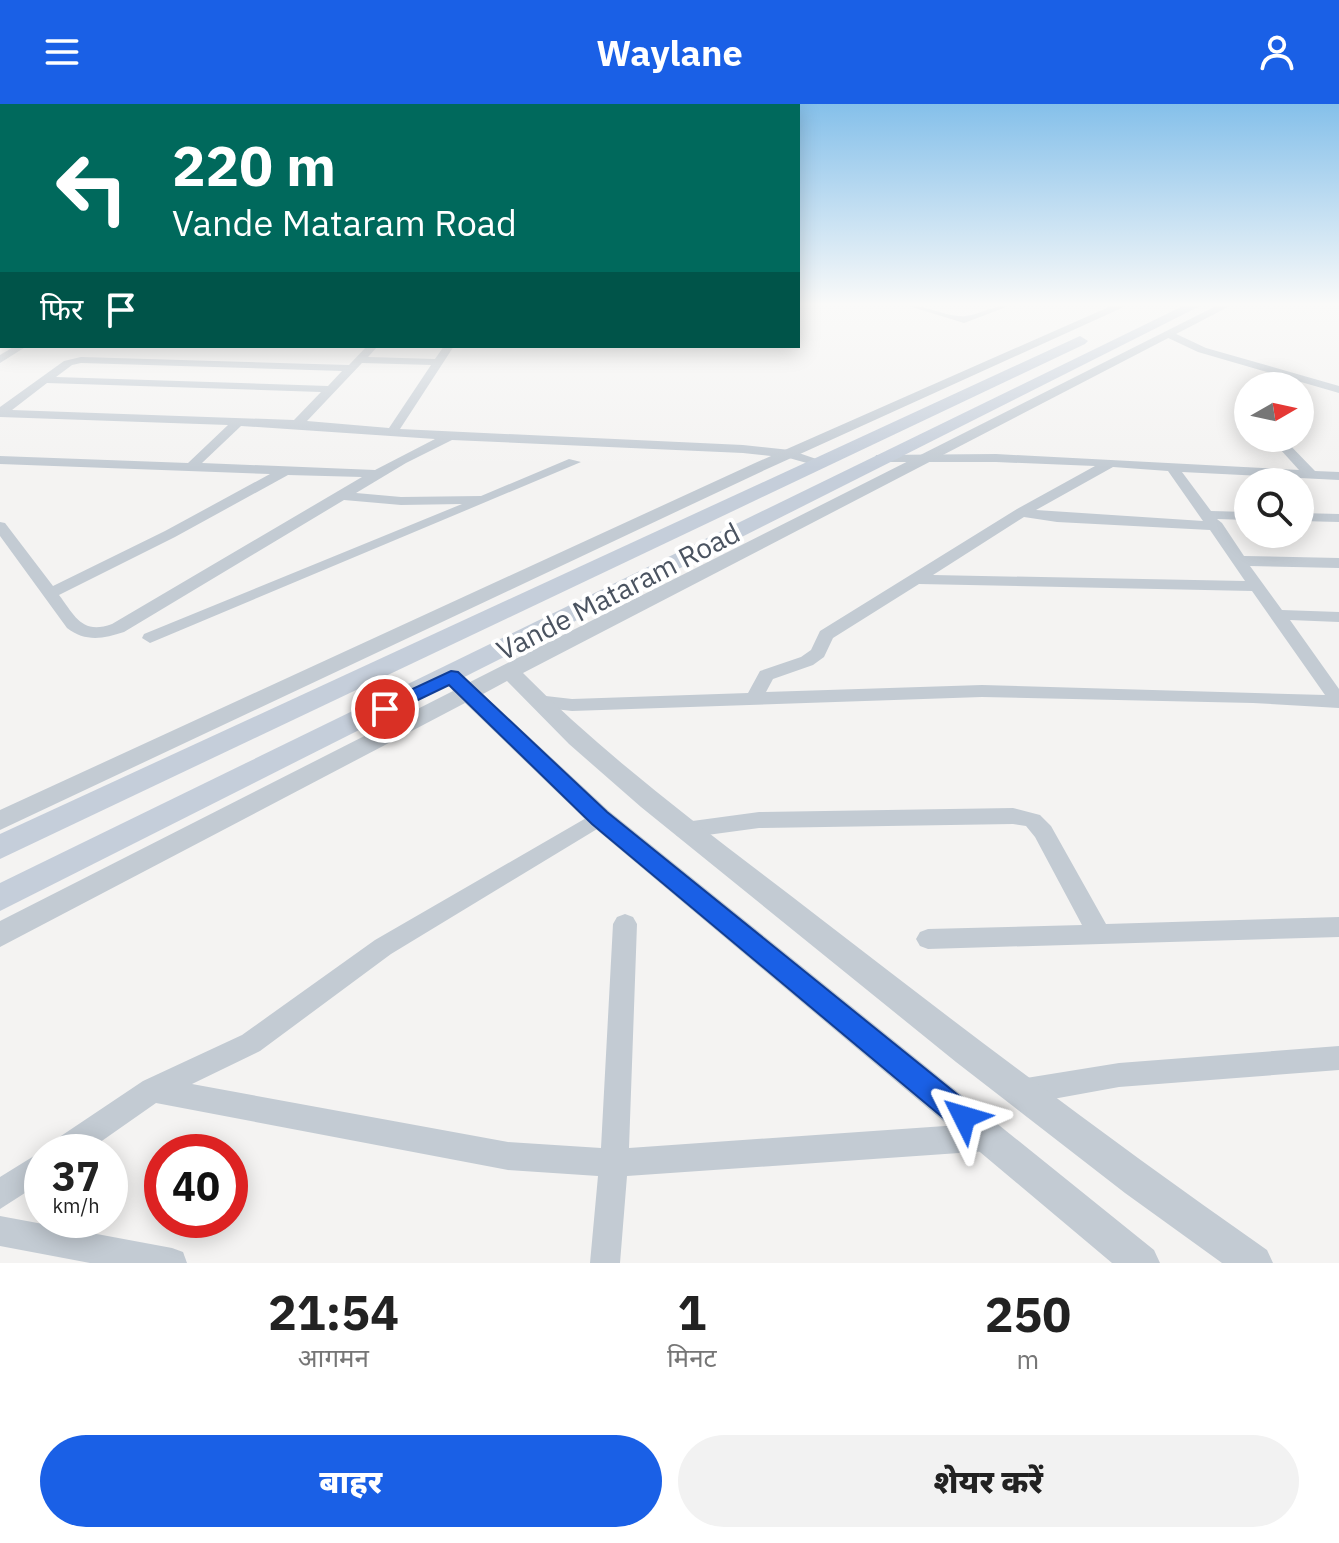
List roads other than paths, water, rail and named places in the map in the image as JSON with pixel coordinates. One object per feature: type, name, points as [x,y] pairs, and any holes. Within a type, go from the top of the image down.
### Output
[{"type":"main road","name":"Vande Mataram Road","points":[[0,847],[1040,360]]},
{"type":"main road","name":"Vande Mataram Road","points":[[0,898],[460,684],[881,458],[1082,360]]},
{"type":"street","points":[[0,413],[68,363],[81,360]]},
{"type":"street","points":[[87,360],[355,364],[440,362]]},
{"type":"street","points":[[297,424],[359,360]]},
{"type":"street","points":[[0,821],[790,454],[999,360]]},
{"type":"street","points":[[0,935],[460,684],[510,672],[1118,360]]},
{"type":"street","points":[[1237,360],[1339,390]]},
{"type":"street","points":[[1267,360],[1339,379]]},
{"type":"street","points":[[394,429],[440,362]]},
{"type":"street","points":[[44,380],[329,389]]},
{"type":"street","points":[[0,413],[297,424],[394,429],[451,436],[743,449],[790,454],[821,463]]},
{"type":"street","points":[[0,426],[18,414]]},
{"type":"street","points":[[190,468],[238,422]]},
{"type":"street","points":[[0,526],[8,549],[83,633],[101,635],[451,436]]},
{"type":"street","points":[[1289,452],[1304,468]]},
{"type":"street","points":[[881,458],[935,456],[1234,471]]},
{"type":"street","points":[[0,460],[380,474]]},
{"type":"street","points":[[150,638],[574,462]]},
{"type":"street","points":[[754,699],[766,675],[807,661],[818,653],[826,635],[1022,512],[1111,463]]},
{"type":"street","points":[[1173,468],[1213,520],[1339,702]]},
{"type":"street","points":[[50,593],[170,534],[285,471]]},
{"type":"street","points":[[1314,475],[1339,476]]},
{"type":"street","points":[[345,496],[401,501],[489,499]]},
{"type":"street","points":[[1022,512],[1057,518],[1234,518]]},
{"type":"street","points":[[1314,517],[1339,518]]},
{"type":"street","points":[[1241,561],[1339,563]]},
{"type":"street","points":[[916,579],[1258,586]]},
{"type":"street","points":[[1279,615],[1339,617]]},
{"type":"street","points":[[510,672],[537,701],[685,830],[1019,1092],[1254,1263]]},
{"type":"street","points":[[460,684],[600,818],[1141,1263]]},
{"type":"street","points":[[537,701],[572,705],[982,691],[1339,702]]},
{"type":"street","points":[[685,830],[759,820],[1013,816],[1033,820],[1043,832],[1099,934]]},
{"type":"street","points":[[88,1134],[153,1090],[251,1043],[383,947],[600,818]]},
{"type":"street","points":[[605,1263],[614,1163],[625,924]]},
{"type":"street","points":[[928,939],[1339,927]]},
{"type":"street","points":[[1019,1092],[1119,1075],[1339,1058]]},
{"type":"street","points":[[153,1090],[508,1156],[614,1163],[988,1137]]},
{"type":"street","points":[[0,1194],[24,1177]]},
{"type":"street","points":[[0,1231],[172,1263]]}]
